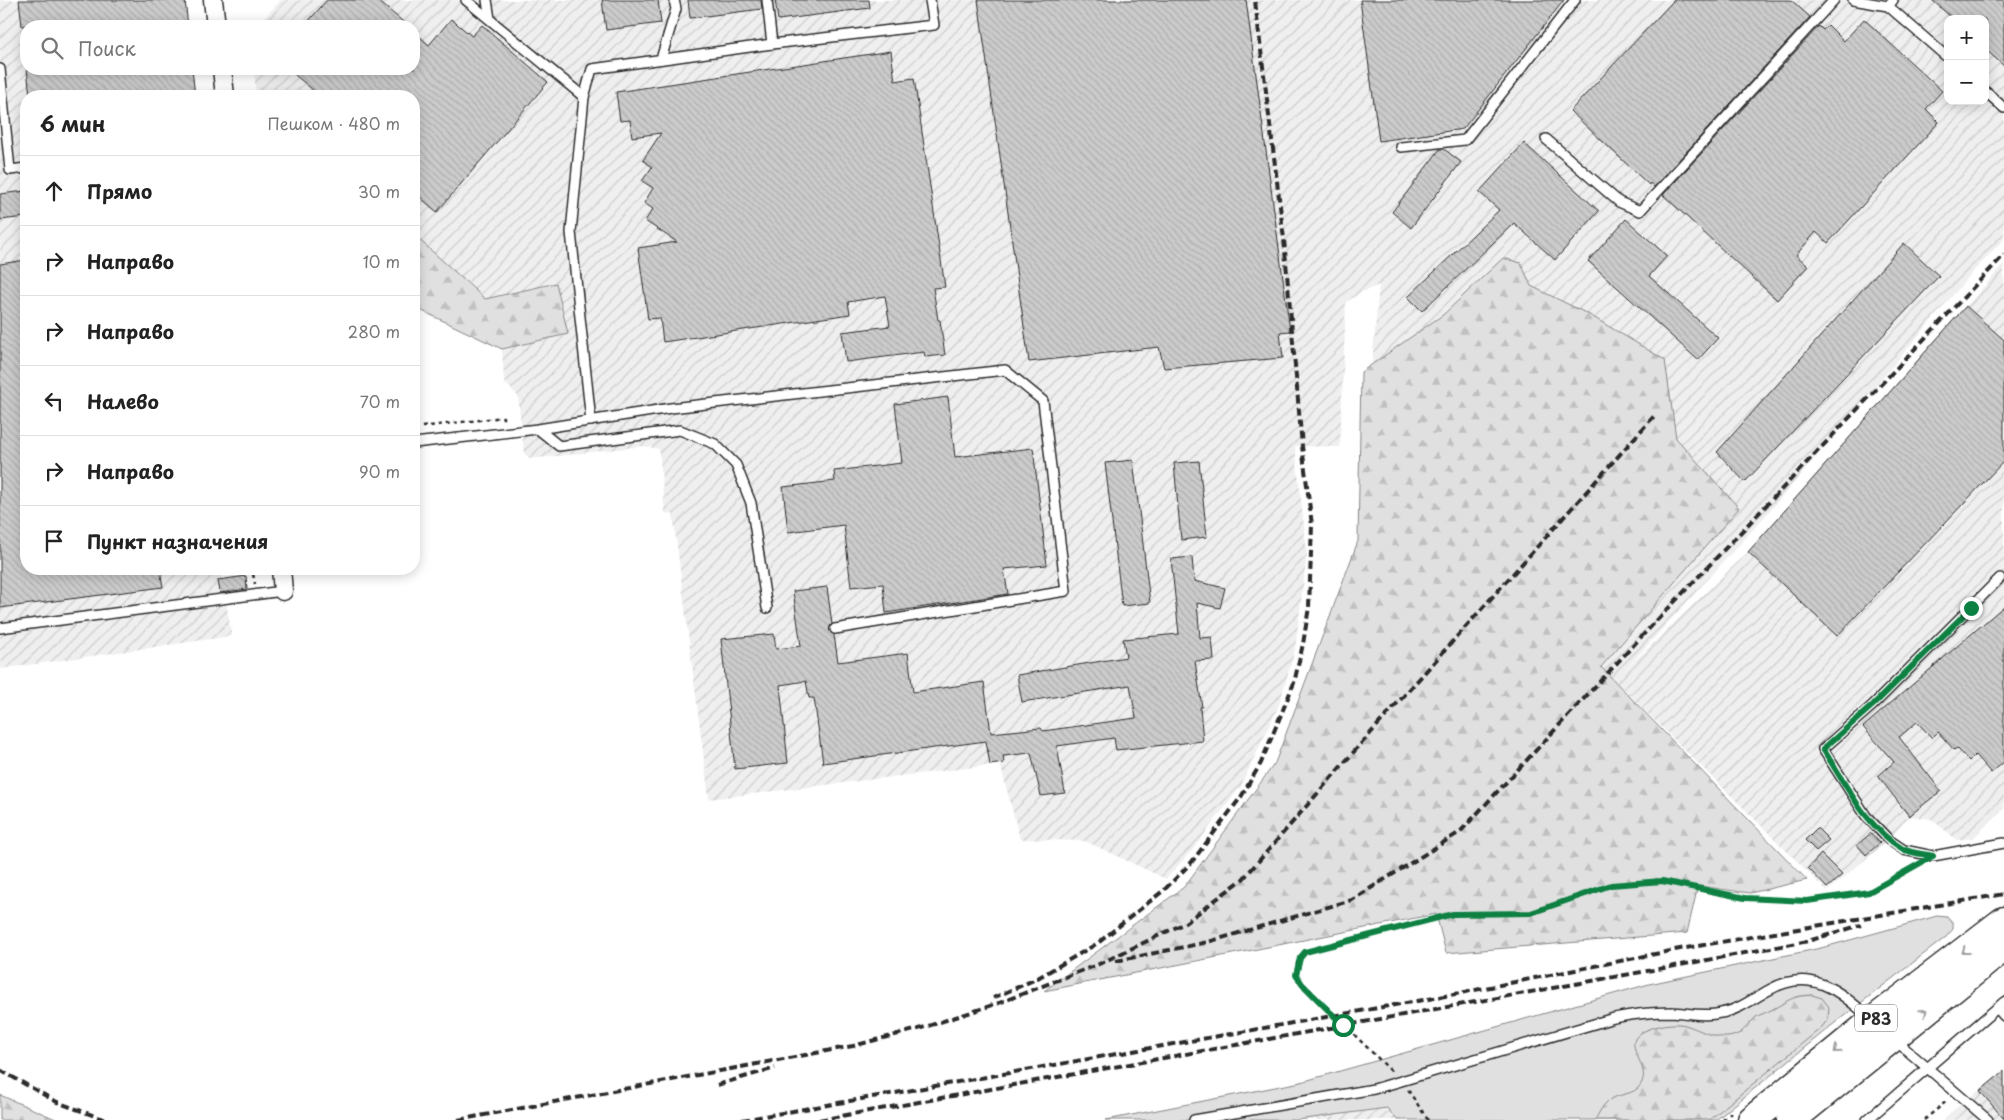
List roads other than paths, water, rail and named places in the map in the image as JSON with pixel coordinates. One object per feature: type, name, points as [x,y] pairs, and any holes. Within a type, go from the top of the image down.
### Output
[{"type":"highway","name":"Р83","points":[[1791,1120],[1883,1029],[2004,921]]},
{"type":"highway","name":"Р83","points":[[1752,1120],[2004,947]]},
{"type":"street","points":[[213,0],[215,20]]},
{"type":"street","points":[[223,75],[224,90]]},
{"type":"street","points":[[282,575],[283,591]]},
{"type":"lane","points":[[466,0],[584,97]]},
{"type":"lane","points":[[488,0],[490,19]]},
{"type":"lane","points":[[661,60],[676,9],[674,0]]},
{"type":"lane","points":[[767,0],[772,44]]},
{"type":"lane","points":[[591,420],[571,232],[584,97],[592,70],[772,44],[934,25],[930,0]]},
{"type":"lane","points":[[1401,147],[1466,140],[1575,0]]},
{"type":"lane","points":[[1546,139],[1618,202],[1640,211],[1834,0]]},
{"type":"lane","points":[[1853,0],[1891,3],[1944,54]]},
{"type":"lane","points":[[0,69],[10,170],[20,169]]},
{"type":"lane","points":[[1989,95],[2004,108]]},
{"type":"lane","points":[[420,442],[538,429],[671,408],[1005,370],[1042,401],[1066,591],[835,629]]},
{"type":"lane","points":[[538,429],[559,446],[680,430],[715,444],[736,465],[751,502],[767,608]]},
{"type":"lane","points":[[2000,578],[1873,705],[1823,749],[1866,816],[1889,840],[1904,850],[1933,856],[2004,843]]},
{"type":"lane","points":[[0,628],[283,591]]},
{"type":"lane","points":[[1194,1120],[1353,1094],[1614,1018],[1653,1012],[1706,1015],[1721,1013],[1736,1009],[1782,983],[1806,980],[1831,987],[1843,994],[1988,1120]]},
{"type":"lane","points":[[1867,1120],[2001,1005],[2004,1016]]},
{"type":"railway","points":[[993,998],[1036,979],[1098,943],[1164,890],[1191,863],[1241,797],[1261,763],[1294,683],[1309,607],[1312,525],[1302,446],[1284,239],[1255,1]]},
{"type":"railway","points":[[1116,961],[1208,942],[1352,900],[1460,832],[1642,636],[2004,255]]},
{"type":"railway","points":[[458,1120],[853,1046],[922,1028],[999,1003],[1099,964],[1185,923],[1243,879],[1351,755],[1655,415]]},
{"type":"railway","points":[[742,1120],[1440,997],[1680,949],[2004,894]]},
{"type":"railway","points":[[819,1120],[1675,966],[1808,941],[1861,925]]},
{"type":"railway","points":[[717,1085],[775,1068]]},
{"type":"railway","points":[[0,1070],[57,1102],[106,1120]]}]
